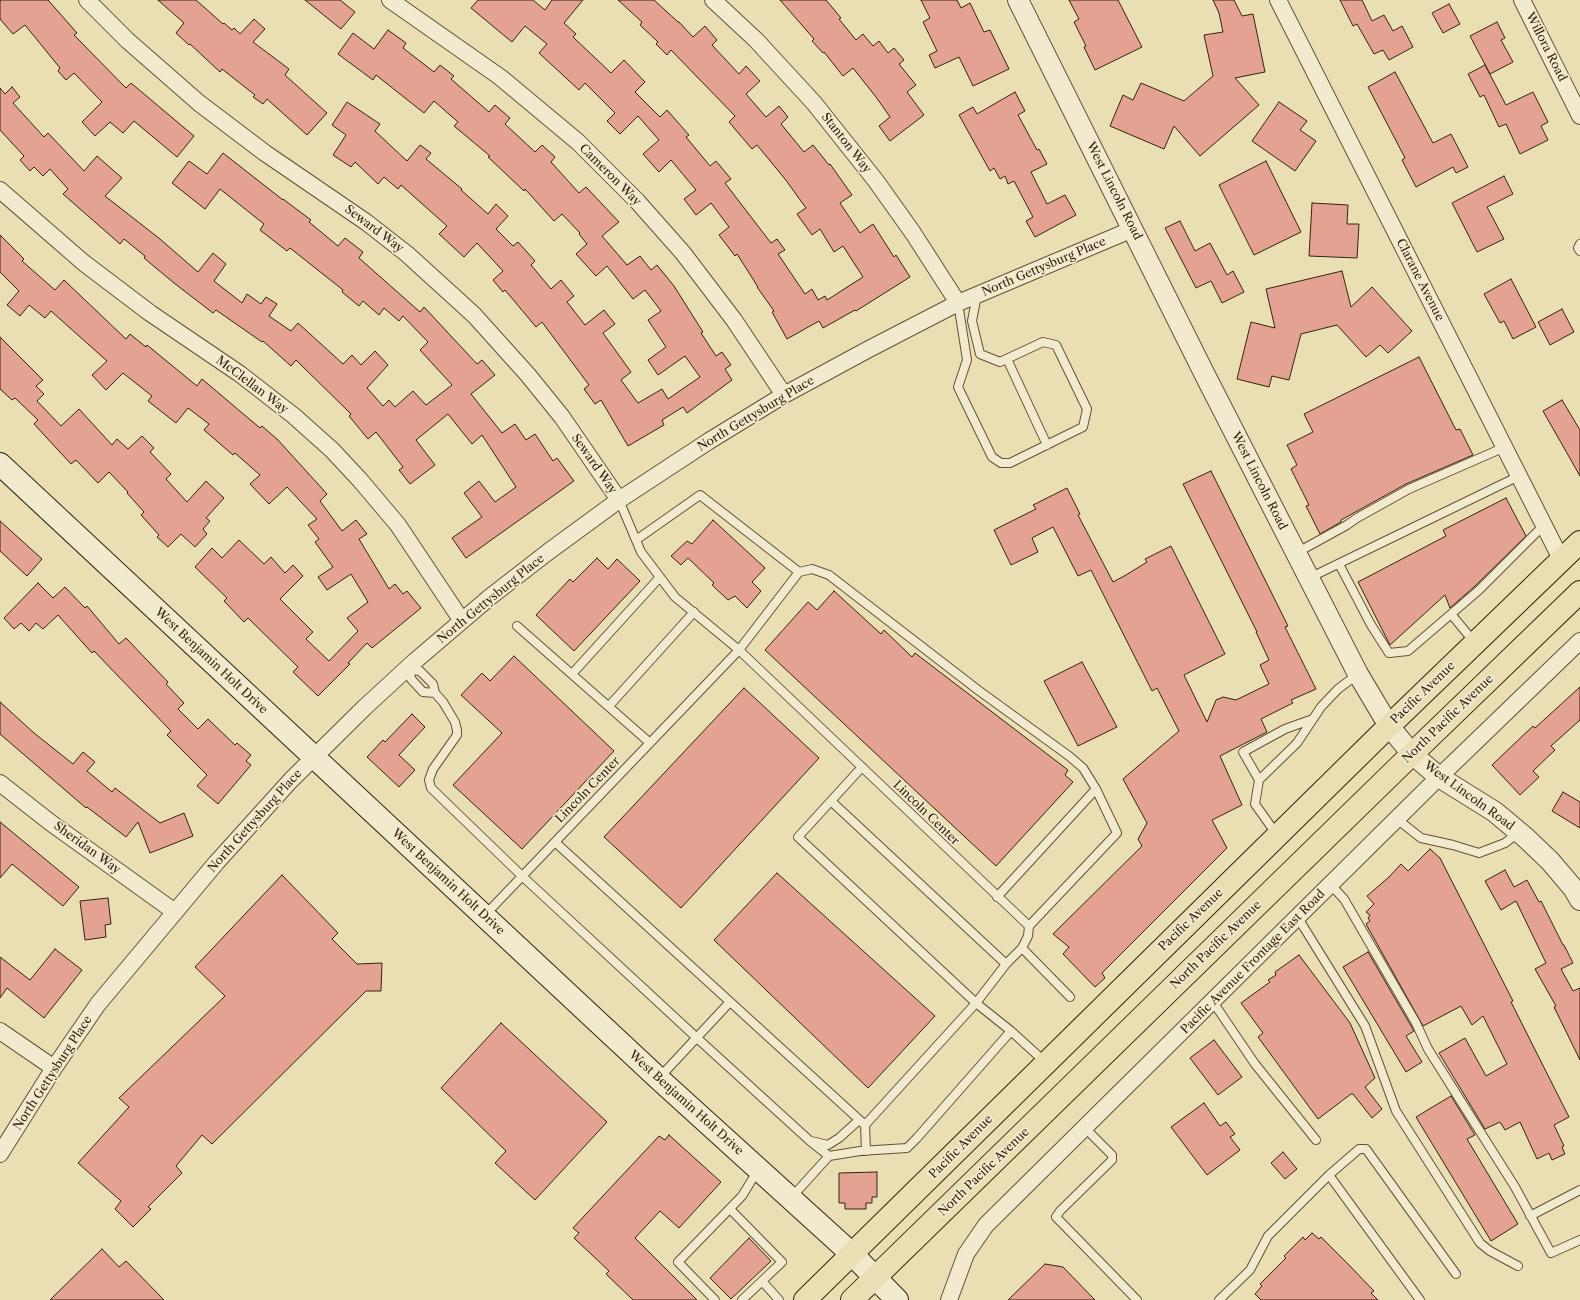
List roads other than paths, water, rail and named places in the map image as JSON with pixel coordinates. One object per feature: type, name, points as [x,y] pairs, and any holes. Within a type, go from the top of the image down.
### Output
[{"type":"main road","name":"West Benjamin Holt Drive","points":[[0,464],[659,1079],[853,1255],[897,1300]]},
{"type":"main road","name":"Pacific Avenue","points":[[805,1300],[853,1255],[1045,1063],[1389,726],[1580,542]]},
{"type":"main road","name":"North Pacific Avenue","points":[[852,1300],[1580,592]]},
{"type":"street","name":"Seward Way","points":[[87,0],[127,40],[199,103],[265,153],[366,222],[407,254],[474,315],[528,375],[557,411],[619,500]]},
{"type":"street","name":"Cameron Way","points":[[390,0],[500,76],[578,142],[637,201],[683,253],[734,320],[784,395]]},
{"type":"street","name":"Stanton Way","points":[[713,0],[756,40],[814,103],[876,181],[913,233],[958,303]]},
{"type":"street","name":"West Lincoln Road","points":[[1018,0],[1206,377],[1358,674],[1389,726],[1412,754],[1439,777],[1495,812],[1520,832],[1578,890]]},
{"type":"street","name":"Clarane Avenue","points":[[1278,0],[1561,559]]},
{"type":"street","name":"Willora Road","points":[[1522,0],[1580,116]]},
{"type":"street","name":"McClellan Way","points":[[0,190],[84,263],[150,313],[240,374],[294,416],[332,450],[360,480],[398,525],[462,621]]},
{"type":"street","name":"North Gettysburg Place","points":[[0,1154],[54,1068],[98,1004],[216,863],[291,780],[314,757],[462,621],[548,552],[619,500],[709,440],[784,395],[958,303],[1133,229]]},
{"type":"street","name":"Pacific Avenue Frontage East Road","points":[[949,1300],[958,1271],[966,1254],[986,1225],[1439,777],[1580,641]]},
{"type":"street","name":"Sheridan Way","points":[[0,783],[51,823],[174,912]]},
{"type":"street","points":[[0,1031],[54,1068]]},
{"type":"lane","points":[[1580,244],[1578,248],[1580,251]]},
{"type":"lane","points":[[958,303],[967,360],[958,387],[992,457],[1001,463],[1010,463],[1083,427],[1087,409],[1056,345],[1043,342],[1000,362],[980,354],[972,321],[977,295]]},
{"type":"lane","points":[[1007,359],[1047,445]]},
{"type":"lane","points":[[1296,553],[1409,489],[1505,447]]},
{"type":"lane","points":[[1309,578],[1519,476]]},
{"type":"lane","points":[[636,540],[700,495],[799,572]]},
{"type":"lane","name":"Lincoln Center","points":[[619,500],[641,552],[675,597],[739,650],[1029,926]]},
{"type":"lane","points":[[1339,564],[1371,625],[1389,654],[1408,651],[1479,590],[1544,525]]},
{"type":"lane","points":[[739,650],[799,572],[812,569],[829,575],[978,690],[1069,756],[1083,768],[1096,789],[1117,833],[1029,926],[1028,936],[1022,948],[1006,964],[976,1004],[862,1123],[828,1145],[810,1141]]},
{"type":"lane","points":[[572,674],[660,577]]},
{"type":"lane","points":[[608,706],[694,612]]},
{"type":"lane","points":[[1451,614],[1475,643]]},
{"type":"lane","points":[[517,626],[650,742]]},
{"type":"lane","name":"Lincoln Center","points":[[484,915],[739,650]]},
{"type":"lane","points":[[435,693],[423,692],[412,679],[409,669],[420,671],[433,684],[435,693],[444,702],[455,722],[457,735],[433,769],[429,784],[434,790],[522,876],[697,1038],[810,1141],[829,1156]]},
{"type":"lane","points":[[1277,836],[1255,804],[1259,780],[1297,742],[1321,707],[1338,689],[1358,674]]},
{"type":"lane","points":[[1259,780],[1243,752],[1285,729],[1313,719]]},
{"type":"lane","points":[[862,767],[798,837],[976,1004],[1011,1032],[1045,1063]]},
{"type":"lane","points":[[997,897],[1096,789]]},
{"type":"lane","points":[[831,801],[1006,964]]},
{"type":"lane","points":[[1397,819],[1421,838],[1480,853],[1505,843],[1520,832]]},
{"type":"lane","name":"Lincoln Center","points":[[555,842],[862,1123]]},
{"type":"lane","points":[[1331,885],[1344,899],[1416,1023],[1428,1049],[1515,1187],[1551,1253],[1580,1240]]},
{"type":"lane","points":[[1298,918],[1365,1026],[1396,1111],[1480,1242],[1490,1251],[1518,1266]]},
{"type":"lane","points":[[1022,948],[1070,997]]},
{"type":"lane","points":[[1213,1002],[1255,1064],[1316,1140]]},
{"type":"lane","points":[[659,1079],[730,1003]]},
{"type":"lane","points":[[790,1199],[829,1156],[907,1148],[1011,1032]]},
{"type":"lane","points":[[862,1123],[866,1151]]},
{"type":"lane","points":[[1085,1128],[1112,1155],[1112,1160],[1060,1210],[1056,1217],[1137,1300]]},
{"type":"lane","points":[[1219,1300],[1250,1270],[1268,1236],[1329,1175],[1359,1149],[1366,1149],[1456,1274]]},
{"type":"lane","points":[[715,1300],[678,1262],[742,1196],[758,1169]]},
{"type":"lane","points":[[1329,1175],[1420,1300]]},
{"type":"lane","points":[[1530,1216],[1580,1190]]},
{"type":"lane","points":[[730,1209],[782,1262],[742,1300]]},
{"type":"lane","points":[[762,1281],[779,1300]]}]
